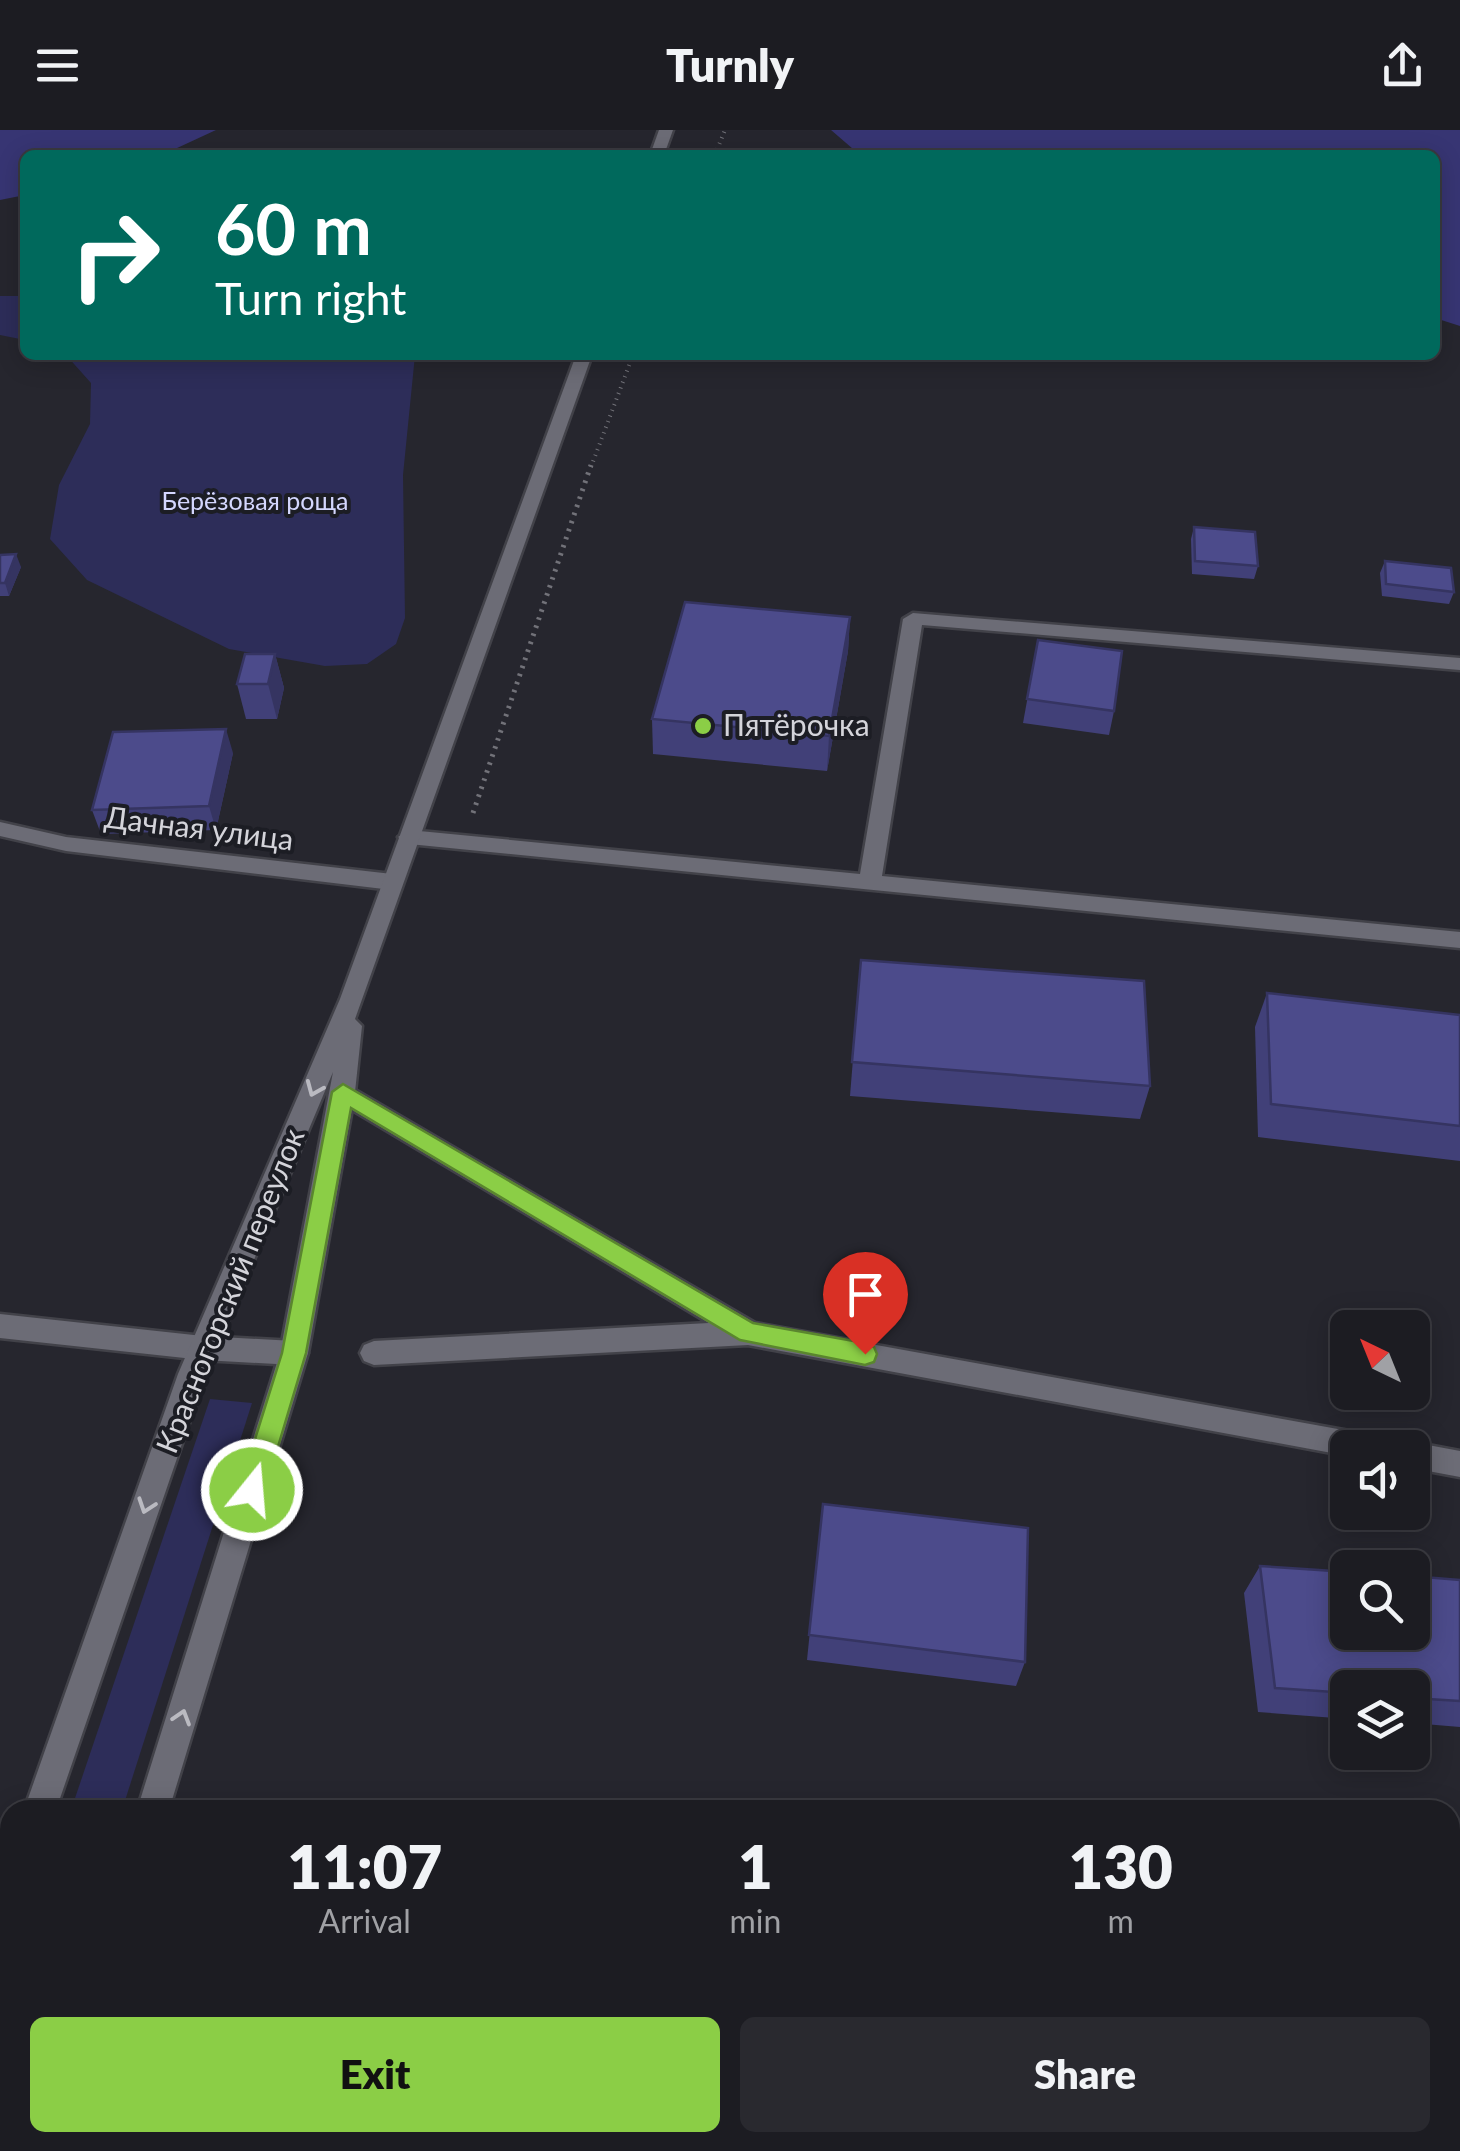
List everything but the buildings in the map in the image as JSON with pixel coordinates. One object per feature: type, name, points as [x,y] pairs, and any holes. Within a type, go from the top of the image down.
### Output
[{"type":"main road","points":[[352,999],[582,360]]},
{"type":"main road","points":[[870,882],[913,619],[1460,664]]},
{"type":"main road","name":"Дачная улица","points":[[0,829],[66,844],[392,882]]},
{"type":"main road","points":[[409,837],[1460,940]]},
{"type":"main road","name":"Красногорский переулок","points":[[156,1800],[294,1353],[343,1092],[352,999]]},
{"type":"main road","name":"Красногорский переулок","points":[[44,1800],[202,1348],[352,999]]},
{"type":"main road","points":[[343,1092],[748,1333]]},
{"type":"main road","points":[[0,1326],[202,1348],[294,1353]]},
{"type":"main road","points":[[374,1353],[748,1333],[1330,1440]]},
{"type":"main road","points":[[1430,1458],[1460,1464]]},
{"type":"path","points":[[463,842],[608,416],[632,360]]},
{"type":"green space","points":[[0,296],[20,296],[20,339],[0,335]]},
{"type":"green space","name":"Берёзовая роща","points":[[70,360],[414,360],[403,475],[405,618],[396,644],[367,664],[325,666],[229,649],[87,580],[50,539],[59,485],[90,424],[91,383]]},
{"type":"green space","points":[[210,1399],[252,1403],[125,1800],[74,1800]]},
{"type":"shaded area","points":[[0,130],[216,130],[173,150],[20,150],[20,196],[0,200]]},
{"type":"shaded area","points":[[831,130],[1460,130],[1460,326],[1440,320],[1440,150],[854,150]]},
{"type":"place","name":"Пятёрочка","points":[[703,726]]},
{"type":"route","points":[[252,1490],[294,1353],[343,1092],[748,1333],[865,1354]]}]
